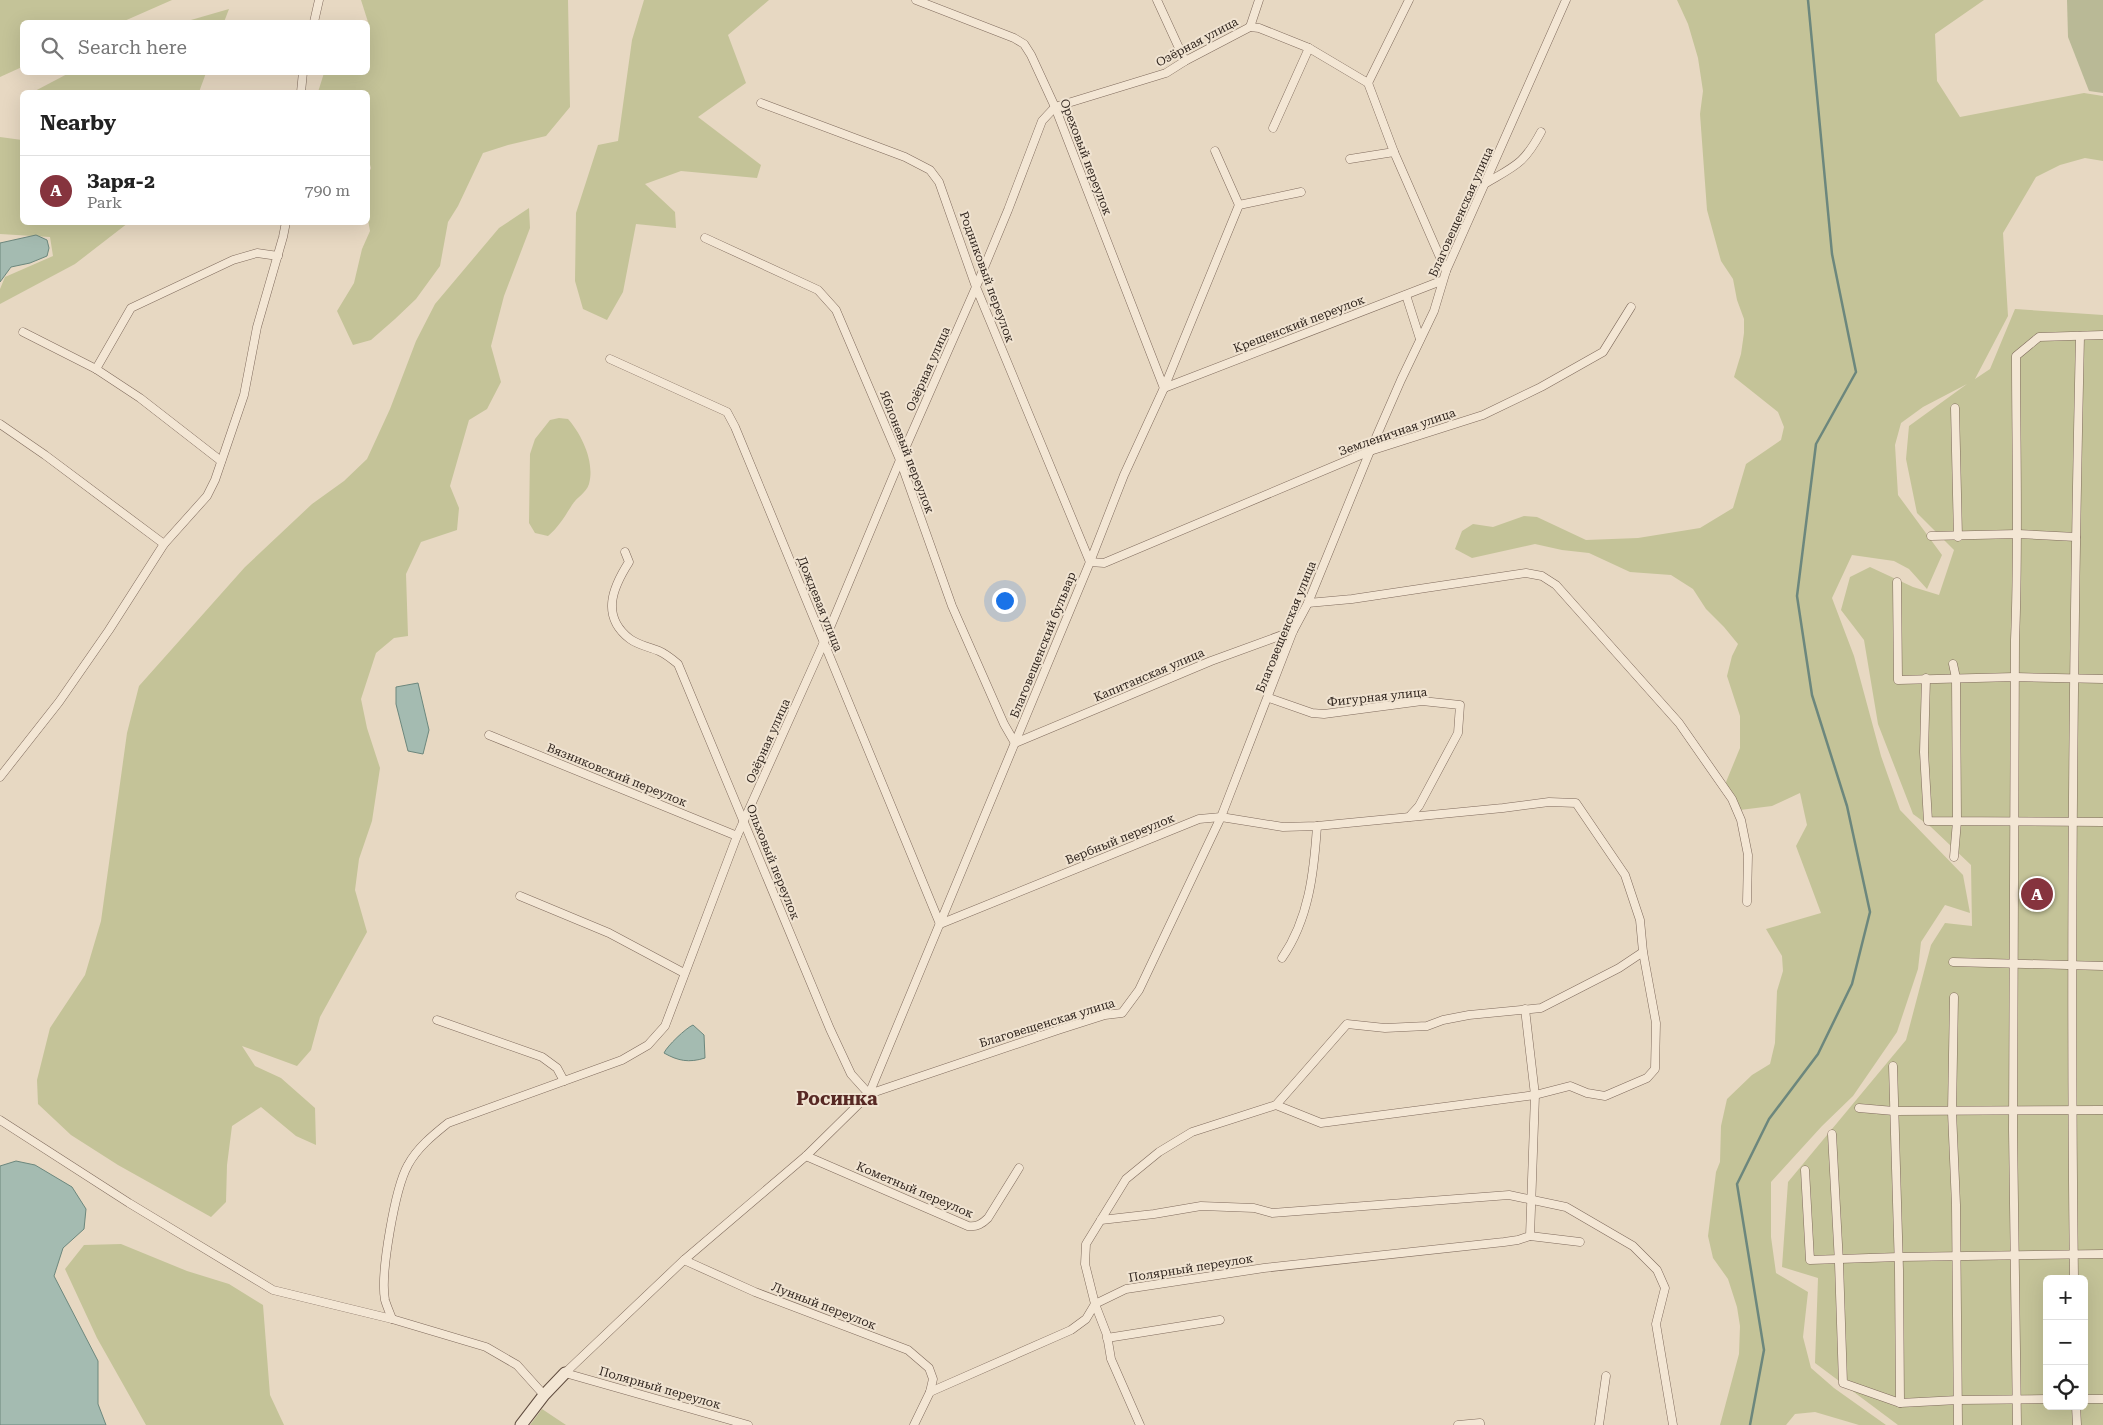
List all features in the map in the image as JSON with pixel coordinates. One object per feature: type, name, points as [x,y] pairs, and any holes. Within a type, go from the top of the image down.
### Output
[{"type":"street","points":[[314,20],[319,0]]},
{"type":"street","name":"Ореховый переулок","points":[[916,0],[1014,38],[1024,44],[1032,55],[1055,107],[1164,388]]},
{"type":"street","points":[[1157,0],[1185,61]]},
{"type":"street","points":[[1259,0],[1250,27],[1259,28],[1309,48],[1368,83],[1394,152],[1446,271]]},
{"type":"street","points":[[1368,83],[1409,0]]},
{"type":"street","name":"Благовещенская улица","points":[[869,1094],[1105,1015],[1122,1013],[1139,990],[1221,817],[1269,698],[1293,631],[1308,603],[1370,451],[1434,311],[1441,282],[1566,0]]},
{"type":"street","name":"Озёрная улица","points":[[392,1319],[385,1300],[385,1270],[394,1212],[404,1175],[416,1153],[448,1123],[622,1060],[648,1045],[665,1026],[737,836],[824,642],[900,460],[976,287],[1042,121],[1055,107],[1166,73],[1250,27]]},
{"type":"street","points":[[1273,128],[1309,48]]},
{"type":"street","points":[[301,90],[302,75]]},
{"type":"street","name":"Родниковый переулок","points":[[761,103],[905,157],[930,170],[939,182],[946,197],[976,287],[1090,562]]},
{"type":"street","points":[[1486,183],[1516,166],[1532,151],[1541,132]]},
{"type":"street","points":[[1215,151],[1239,205],[1301,192]]},
{"type":"street","points":[[1350,159],[1394,152]]},
{"type":"street","name":"Благовещенский бульвар","points":[[869,1094],[1090,562],[1124,475],[1164,388],[1239,205]]},
{"type":"street","points":[[0,776],[59,702],[109,630],[164,544],[207,496],[222,461],[244,395],[257,327],[285,225]]},
{"type":"street","name":"Яблоневый переулок","points":[[705,238],[818,290],[828,300],[845,330],[900,460],[952,606],[1004,724],[1015,743]]},
{"type":"street","points":[[96,369],[131,308],[233,260],[257,253],[278,256]]},
{"type":"street","name":"Крещенский переулок","points":[[1164,388],[1441,282]]},
{"type":"street","points":[[1406,295],[1420,339]]},
{"type":"street","name":"Земленичная улица","points":[[1090,562],[1104,563],[1370,451],[1484,415],[1541,387],[1604,352],[1631,307]]},
{"type":"street","points":[[22,332],[96,369],[140,398],[222,461]]},
{"type":"street","points":[[2017,1425],[2013,1111],[2018,534],[2016,356],[2039,337],[2103,335]]},
{"type":"street","points":[[2074,1275],[2072,966],[2080,336]]},
{"type":"street","name":"Дождевая улица","points":[[610,359],[727,412],[735,427],[940,924]]},
{"type":"street","points":[[1955,408],[1958,536]]},
{"type":"street","points":[[0,424],[45,454],[164,544]]},
{"type":"street","points":[[1931,536],[2018,534],[2076,537]]},
{"type":"street","name":"Ольховый переулок","points":[[625,552],[628,562],[615,587],[611,600],[614,619],[630,639],[660,651],[678,664],[830,1029],[852,1074],[869,1094]]},
{"type":"street","points":[[1308,603],[1361,598],[1526,573],[1542,576],[1556,585],[1679,723],[1732,799],[1741,820],[1748,855],[1748,902]]},
{"type":"street","points":[[1897,582],[1898,680],[2016,677],[2103,679]]},
{"type":"street","name":"Капитанская улица","points":[[1015,743],[1211,661],[1293,631]]},
{"type":"street","points":[[1953,664],[1956,678],[1957,821],[1954,857]]},
{"type":"street","points":[[1926,678],[1924,752],[1928,822],[2103,822]]},
{"type":"street","name":"Фигурная улица","points":[[1269,698],[1312,713],[1324,714],[1422,701],[1460,705],[1458,733],[1418,806],[1408,818]]},
{"type":"street","name":"Вязниковский переулок","points":[[489,734],[737,836]]},
{"type":"street","name":"Вербный переулок","points":[[940,924],[1199,819],[1221,817],[1283,827],[1317,826],[1549,802],[1576,803],[1625,876],[1640,920],[1643,952]]},
{"type":"street","points":[[1282,958],[1302,921],[1314,871],[1317,826]]},
{"type":"street","points":[[520,896],[609,933],[684,973]]},
{"type":"street","points":[[1140,1425],[1111,1359],[1107,1338],[1095,1304],[1085,1264],[1086,1244],[1126,1179],[1159,1152],[1192,1132],[1276,1105],[1347,1024],[1385,1028],[1427,1026],[1443,1020],[1469,1015],[1541,1008],[1619,968],[1643,952],[1656,1023],[1654,1069],[1647,1078],[1605,1096],[1587,1093],[1570,1086],[1535,1095],[1321,1123],[1276,1105]]},
{"type":"street","points":[[1954,962],[2103,966]]},
{"type":"street","points":[[1954,997],[1952,1112],[1957,1256],[1958,1425]]},
{"type":"street","points":[[1525,1009],[1535,1095],[1530,1236],[1580,1242]]},
{"type":"street","points":[[437,1020],[542,1057],[557,1068],[564,1082]]},
{"type":"street","points":[[1893,1066],[1899,1257],[1900,1403]]},
{"type":"street","points":[[521,1425],[544,1395],[565,1373],[684,1260],[806,1156],[869,1094]]},
{"type":"street","points":[[1859,1108],[1952,1112],[2103,1110]]},
{"type":"street","points":[[0,1120],[129,1203],[273,1290],[392,1319],[486,1346],[517,1365],[544,1395]]},
{"type":"street","points":[[1832,1134],[1843,1383],[1900,1403],[2016,1398],[2043,1399]]},
{"type":"street","name":"Кометный переулок","points":[[806,1156],[968,1226],[983,1224],[1019,1168]]},
{"type":"street","points":[[1805,1170],[1810,1260],[2103,1254]]},
{"type":"street","points":[[1101,1220],[1201,1206],[1254,1208],[1272,1213],[1509,1195],[1566,1207],[1633,1246],[1657,1270],[1665,1288],[1656,1324],[1673,1425]]},
{"type":"street","name":"Полярный переулок","points":[[930,1392],[1071,1330],[1086,1319],[1095,1304],[1126,1289],[1264,1268],[1518,1240],[1530,1236]]},
{"type":"street","name":"Лунный переулок","points":[[684,1260],[755,1292],[908,1350],[929,1368],[933,1379],[930,1392]]},
{"type":"street","points":[[1107,1338],[1220,1320]]},
{"type":"street","name":"Полярный переулок","points":[[565,1373],[748,1425]]},
{"type":"street","points":[[1599,1425],[1606,1376]]},
{"type":"street","points":[[915,1425],[930,1392]]},
{"type":"street","points":[[2088,1399],[2103,1399]]},
{"type":"street","points":[[2076,1410],[2076,1425]]},
{"type":"street","points":[[1458,1425],[1480,1423],[1480,1425]]},
{"type":"green space","points":[[0,0],[172,0],[127,20],[20,20],[20,68],[0,77]]},
{"type":"green space","points":[[361,0],[568,0],[570,107],[546,136],[483,153],[458,206],[448,222],[440,266],[416,299],[395,319],[371,340],[353,345],[337,311],[354,283],[362,249],[370,231],[370,90],[319,90],[323,75],[370,75],[370,20],[367,20]]},
{"type":"green space","points":[[644,0],[769,0],[728,35],[746,83],[698,117],[761,165],[757,178],[681,171],[645,184],[675,212],[676,228],[636,224],[623,292],[607,320],[583,309],[575,281],[576,213],[598,145],[618,141],[632,40]]},
{"type":"green space","points":[[1677,0],[1984,0],[1935,34],[1937,81],[1960,117],[2084,93],[2103,96],[2103,161],[2085,158],[2060,165],[2036,177],[2003,233],[2008,316],[1975,379],[1990,369],[2015,309],[2103,315],[2103,1425],[1898,1425],[1815,1363],[1818,1278],[1782,1267],[1788,1182],[1906,1040],[1931,945],[1945,923],[1972,926],[1971,865],[1931,827],[1913,814],[1878,724],[1864,640],[1841,610],[1850,577],[1870,567],[1913,587],[1939,595],[1954,550],[1917,513],[1906,459],[1909,426],[1967,384],[1923,407],[1901,423],[1895,445],[1898,495],[1942,555],[1927,589],[1909,569],[1894,561],[1852,555],[1832,598],[1854,656],[1881,756],[1900,810],[1963,875],[1970,913],[1945,905],[1921,942],[1918,969],[1897,1032],[1853,1096],[1822,1126],[1771,1182],[1771,1237],[1776,1273],[1808,1292],[1803,1337],[1811,1368],[1834,1388],[1886,1425],[1859,1425],[1815,1412],[1795,1414],[1786,1425],[1720,1425],[1739,1354],[1740,1326],[1737,1307],[1728,1279],[1713,1258],[1708,1236],[1716,1172],[1720,1162],[1721,1126],[1727,1099],[1752,1075],[1770,1064],[1775,1043],[1777,991],[1783,971],[1782,956],[1766,929],[1821,913],[1796,846],[1807,825],[1800,793],[1772,806],[1732,811],[1726,782],[1740,748],[1740,716],[1727,676],[1732,656],[1738,644],[1706,609],[1693,589],[1671,575],[1630,572],[1589,553],[1535,544],[1472,558],[1455,549],[1462,531],[1473,524],[1493,527],[1524,516],[1537,517],[1586,540],[1638,538],[1700,528],[1733,508],[1746,464],[1781,440],[1784,427],[1778,412],[1734,377],[1741,354],[1744,319],[1737,300],[1733,279],[1721,261],[1707,210],[1700,114],[1703,91],[1698,58],[1688,24]]},
{"type":"green space","points":[[2067,0],[2103,0],[2103,93],[2089,91],[2068,37]]},
{"type":"green space","points":[[229,9],[225,20],[191,20]]},
{"type":"green space","points":[[65,75],[205,75],[200,90],[37,90]]},
{"type":"green space","points":[[0,137],[20,140],[20,225],[125,225],[75,264],[0,304],[0,289],[5,277],[53,256],[50,237],[0,234]]},
{"type":"green space","points":[[529,208],[530,228],[504,296],[491,346],[501,382],[487,409],[469,420],[450,486],[459,508],[457,530],[421,542],[406,574],[408,636],[394,638],[376,653],[361,699],[367,728],[380,768],[372,821],[359,859],[355,890],[367,932],[320,1017],[311,1050],[297,1066],[242,1046],[255,1066],[281,1078],[315,1108],[316,1145],[296,1136],[261,1107],[232,1126],[227,1165],[226,1202],[211,1217],[118,1165],[71,1135],[38,1104],[37,1080],[50,1028],[85,975],[101,921],[127,733],[139,686],[245,567],[312,504],[344,481],[367,459],[390,409],[416,341],[435,304],[499,228]]},
{"type":"green space","points":[[568,419],[578,433],[589,458],[590,476],[586,490],[574,502],[558,526],[548,536],[535,533],[529,523],[530,454],[535,439],[550,420]]},
{"type":"green space","points":[[121,1244],[187,1271],[229,1284],[263,1305],[270,1395],[284,1425],[146,1425],[97,1338],[65,1269],[84,1245]]},
{"type":"green space","points":[[542,1409],[566,1425],[530,1425]]},
{"type":"shaded area","points":[[36,235],[47,240],[49,248],[47,256],[30,263],[11,267],[0,282],[0,243]]},
{"type":"shaded area","points":[[418,683],[429,730],[423,754],[408,751],[396,704],[396,687]]},
{"type":"shaded area","points":[[693,1025],[704,1035],[705,1058],[684,1060],[664,1053],[677,1038]]},
{"type":"shaded area","points":[[16,1161],[35,1165],[72,1187],[86,1209],[84,1229],[63,1248],[54,1276],[98,1361],[98,1404],[106,1425],[0,1425],[0,1166]]},
{"type":"waterway","points":[[1750,1425],[1764,1350],[1737,1184],[1769,1119],[1818,1054],[1852,984],[1870,912],[1847,806],[1812,695],[1797,596],[1816,444],[1856,372],[1832,254],[1808,0]]},
{"type":"place","name":"Заря-2","points":[[2037,894]]},
{"type":"district","name":"Росинка","points":[[837,1099]]}]
